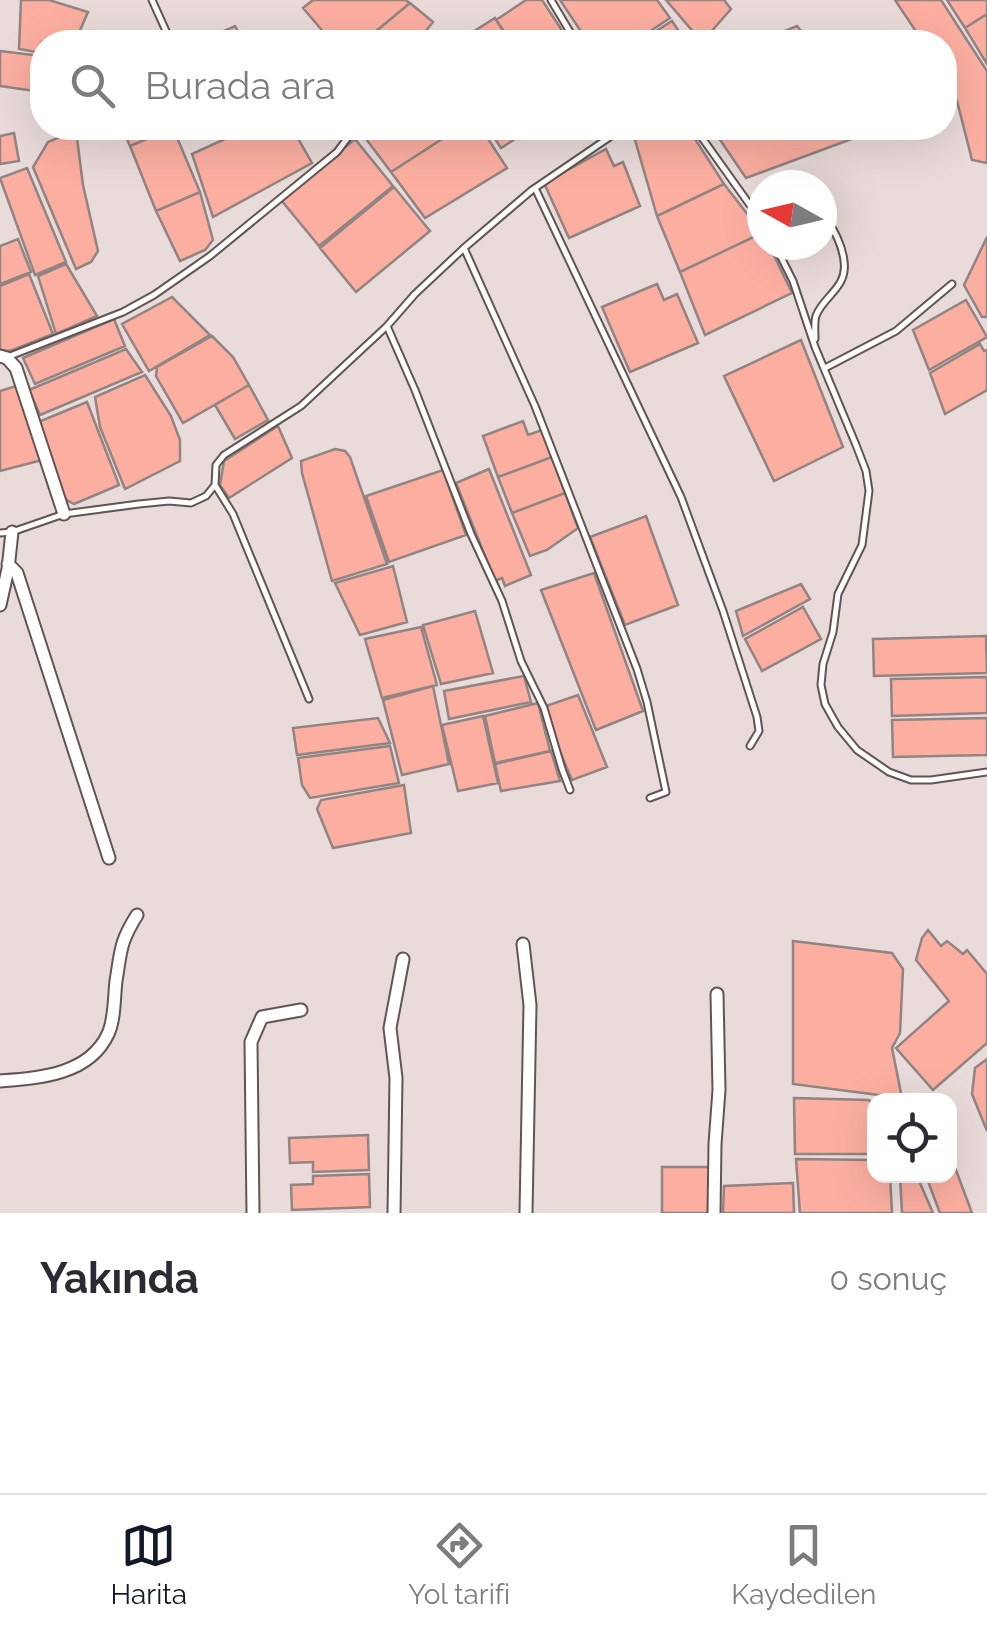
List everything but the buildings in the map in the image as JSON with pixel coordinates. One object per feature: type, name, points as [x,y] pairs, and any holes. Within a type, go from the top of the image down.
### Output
[{"type":"street","points":[[4,357],[16,368],[64,514]]},
{"type":"street","points":[[0,604],[8,564],[6,533]]},
{"type":"street","points":[[8,564],[17,573],[109,858]]},
{"type":"street","points":[[0,1081],[40,1078],[65,1070],[86,1061],[99,1048],[110,1032],[122,940],[137,915]]},
{"type":"street","points":[[523,944],[530,1004],[526,1213]]},
{"type":"street","points":[[394,1213],[396,1078],[390,1028],[403,960]]},
{"type":"street","points":[[714,1213],[719,1090],[717,994]]},
{"type":"street","points":[[253,1213],[251,1042],[262,1017],[301,1010]]},
{"type":"lane","points":[[152,0],[165,30]]},
{"type":"lane","points":[[550,0],[569,30]]},
{"type":"lane","points":[[4,357],[123,312],[154,295],[210,256],[346,140]]},
{"type":"lane","points":[[6,533],[64,514],[139,504],[191,503],[206,496],[214,485],[216,464],[224,455],[301,406],[388,326],[414,294],[464,248],[535,188],[605,140]]},
{"type":"lane","points":[[703,140],[747,201]]},
{"type":"lane","points":[[535,188],[617,357],[694,530],[757,717],[759,732],[750,746]]},
{"type":"lane","points":[[815,348],[816,315],[844,272],[837,237]]},
{"type":"lane","points":[[464,248],[535,406],[637,668],[666,792],[650,798]]},
{"type":"lane","points":[[782,260],[866,471],[868,491],[862,546],[838,594],[833,632],[823,664],[826,704],[857,750],[888,772],[911,780],[987,772]]},
{"type":"lane","points":[[825,368],[896,331],[952,284]]},
{"type":"lane","points":[[388,326],[544,708],[570,790]]},
{"type":"lane","points":[[214,485],[233,514],[309,699]]}]
